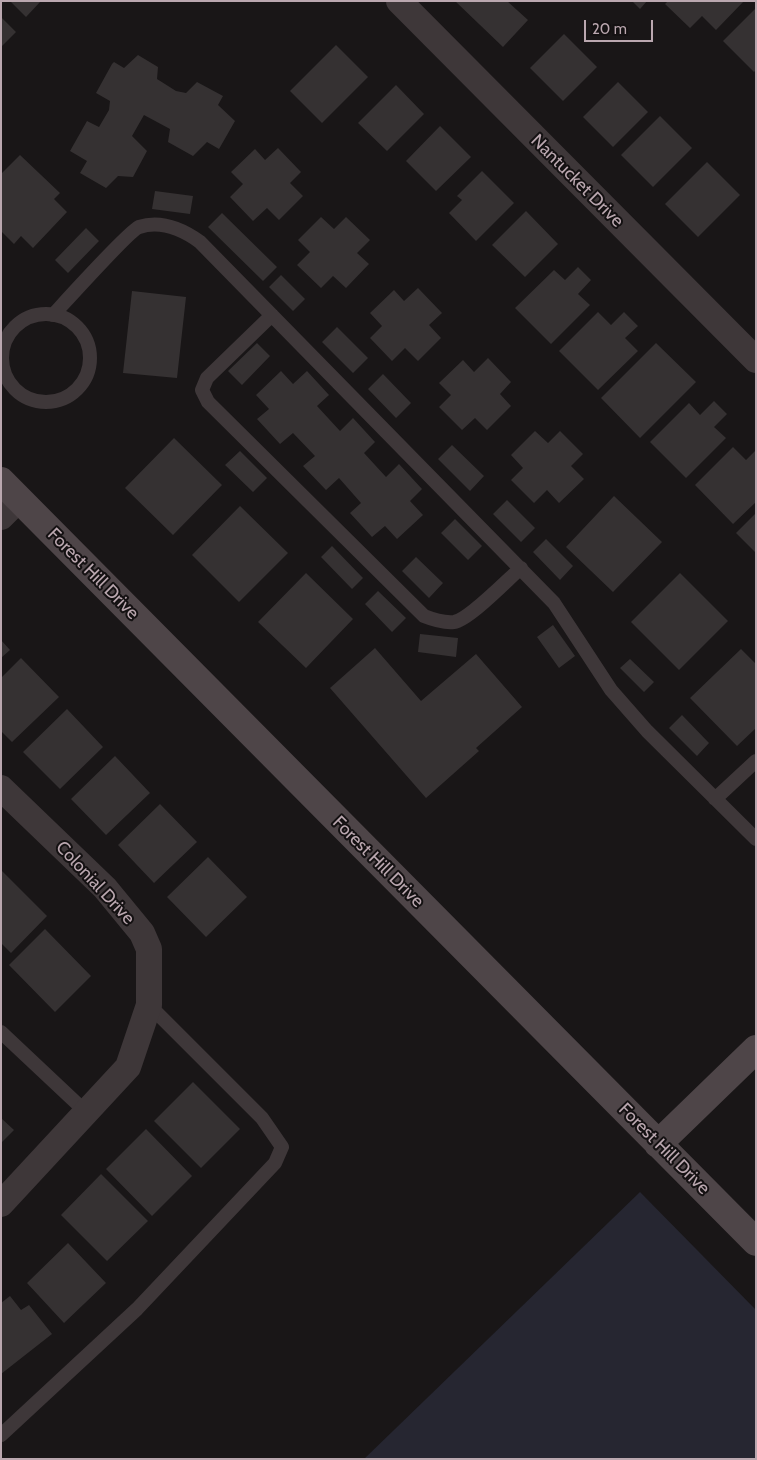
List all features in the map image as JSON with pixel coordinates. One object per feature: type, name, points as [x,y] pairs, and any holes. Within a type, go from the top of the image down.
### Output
[{"type":"main road","name":"Forest Hill Drive","points":[[7,499],[756,1242]]},
{"type":"main road","points":[[658,1144],[756,1050]]},
{"type":"street","name":"Nantucket Drive","points":[[399,1],[756,360]]},
{"type":"street","name":"Colonial Drive","points":[[1,788],[105,888],[142,933],[149,949],[149,1005],[128,1067],[8,1197]]},
{"type":"lane","points":[[53,315],[137,228],[161,224],[185,232],[200,242],[521,568],[554,604],[611,690],[647,731],[756,839]]},
{"type":"lane","points":[[38,315],[53,315],[67,320],[78,328],[87,340],[90,355],[89,371],[82,384],[73,393],[60,400],[44,402],[30,399],[17,391],[3,378],[2,360],[4,345],[11,332],[22,321],[38,315]]},
{"type":"lane","points":[[272,315],[207,378],[202,390],[208,402],[424,616],[438,622],[456,622],[473,611],[521,568]]},
{"type":"lane","points":[[715,799],[756,761]]},
{"type":"lane","points":[[1,1435],[137,1310],[275,1163],[282,1147],[262,1118],[149,1005]]},
{"type":"lane","points":[[1,1032],[86,1112]]},
{"type":"shaded area","points":[[640,1192],[756,1310],[756,1459],[364,1459]]},
{"type":"building","points":[[10,1],[41,1],[26,17]]},
{"type":"building","points":[[455,1],[507,1],[528,20],[503,47]]},
{"type":"building","points":[[632,1],[647,1],[640,9]]},
{"type":"building","points":[[668,1],[744,1],[716,30],[702,16],[690,28],[665,4]]},
{"type":"building","points":[[756,8],[756,70],[754,72],[723,41]]},
{"type":"building","points":[[1,17],[16,32],[1,47]]},
{"type":"building","points":[[564,34],[597,67],[563,101],[530,68]]},
{"type":"building","points":[[336,45],[368,77],[322,123],[290,91]]},
{"type":"building","points":[[138,55],[158,67],[157,79],[176,91],[186,93],[197,82],[223,96],[218,105],[235,121],[219,149],[207,142],[193,156],[168,142],[170,129],[144,115],[132,136],[147,151],[133,177],[118,176],[106,188],[80,173],[87,161],[70,151],[87,121],[99,127],[109,110],[110,101],[96,93],[112,64],[114,62],[124,68]]},
{"type":"building","points":[[618,82],[648,112],[613,147],[583,117]]},
{"type":"building","points":[[396,85],[424,114],[387,151],[358,123]]},
{"type":"building","points":[[660,116],[692,148],[653,187],[621,155]]},
{"type":"building","points":[[440,126],[471,157],[436,191],[406,161]]},
{"type":"building","points":[[278,148],[301,172],[290,183],[303,196],[279,220],[267,208],[253,221],[230,197],[243,184],[231,172],[255,149],[265,160]]},
{"type":"building","points":[[20,155],[60,193],[54,199],[67,212],[33,248],[21,236],[14,244],[1,231],[1,174]]},
{"type":"building","points":[[707,162],[740,195],[698,237],[665,204]]},
{"type":"building","points":[[482,171],[514,203],[476,241],[449,213],[462,200],[457,196]]},
{"type":"building","points":[[155,191],[193,196],[190,214],[152,209]]},
{"type":"building","points":[[526,211],[558,244],[525,277],[492,245]]},
{"type":"building","points":[[222,213],[277,267],[263,281],[208,227]]},
{"type":"building","points":[[321,217],[334,229],[346,217],[370,240],[357,253],[369,264],[346,288],[333,276],[321,288],[297,265],[310,252],[298,240]]},
{"type":"building","points":[[86,228],[99,241],[68,273],[55,260]]},
{"type":"building","points":[[578,267],[591,280],[578,294],[590,305],[551,344],[515,308],[554,270],[565,280]]},
{"type":"building","points":[[281,275],[305,299],[293,311],[269,287]]},
{"type":"building","points":[[418,288],[442,313],[429,325],[441,338],[418,361],[405,348],[392,361],[370,338],[382,326],[370,313],[394,290],[404,301]]},
{"type":"building","points":[[132,291],[186,297],[177,378],[123,373]]},
{"type":"building","points":[[598,312],[611,325],[624,312],[638,326],[625,338],[638,351],[598,390],[559,351]]},
{"type":"building","points":[[337,327],[368,358],[353,373],[322,342]]},
{"type":"building","points":[[257,343],[270,356],[242,385],[228,371]]},
{"type":"building","points":[[656,343],[696,382],[640,438],[601,398]]},
{"type":"building","points":[[488,358],[511,382],[500,394],[511,406],[487,430],[475,418],[462,430],[439,407],[451,395],[439,383],[463,360],[474,372]]},
{"type":"building","points":[[281,371],[293,384],[307,371],[329,395],[317,406],[340,431],[353,418],[375,442],[364,453],[386,477],[399,464],[422,489],[410,501],[423,515],[397,539],[385,526],[372,537],[350,513],[361,503],[339,478],[326,490],[303,466],[315,456],[293,433],[280,444],[257,419],[269,409],[256,395]]},
{"type":"building","points":[[383,374],[411,403],[396,418],[368,389]]},
{"type":"building","points":[[714,401],[727,414],[714,427],[726,438],[686,478],[650,442],[689,403],[700,415]]},
{"type":"building","points":[[535,431],[548,443],[560,431],[583,454],[571,466],[584,479],[559,503],[547,490],[534,503],[511,480],[523,468],[511,455]]},
{"type":"building","points":[[174,438],[222,485],[173,535],[125,488]]},
{"type":"building","points":[[452,445],[484,476],[470,491],[438,459]]},
{"type":"building","points":[[733,447],[746,460],[756,450],[756,502],[733,524],[695,485]]},
{"type":"building","points":[[240,451],[267,478],[253,492],[225,465]]},
{"type":"building","points":[[614,496],[662,542],[613,592],[566,547]]},
{"type":"building","points":[[507,500],[535,528],[521,542],[493,514]]},
{"type":"building","points":[[240,506],[288,553],[239,602],[192,555]]},
{"type":"building","points":[[756,513],[756,553],[736,533]]},
{"type":"building","points":[[455,519],[482,546],[468,560],[441,533]]},
{"type":"building","points":[[546,539],[573,566],[560,580],[533,552]]},
{"type":"building","points":[[332,546],[363,578],[352,589],[321,557]]},
{"type":"building","points":[[416,557],[443,583],[429,598],[402,571]]},
{"type":"building","points":[[306,573],[353,619],[306,668],[258,622]]},
{"type":"building","points":[[680,573],[728,621],[679,670],[631,622]]},
{"type":"building","points":[[378,591],[406,618],[392,632],[365,604]]},
{"type":"building","points":[[553,625],[575,656],[559,668],[537,637]]},
{"type":"building","points":[[420,634],[458,638],[456,657],[418,652]]},
{"type":"building","points":[[1,640],[10,650],[1,658]]},
{"type":"building","points":[[375,648],[421,701],[476,654],[522,707],[476,748],[479,751],[426,798],[330,688]]},
{"type":"building","points":[[741,649],[756,664],[756,728],[737,746],[690,698]]},
{"type":"building","points":[[21,658],[59,697],[12,742],[1,731],[1,678]]},
{"type":"building","points":[[630,659],[654,682],[644,692],[620,668]]},
{"type":"building","points":[[67,709],[103,747],[60,789],[23,752]]},
{"type":"building","points":[[682,715],[709,743],[697,756],[669,728]]},
{"type":"building","points":[[115,756],[150,793],[106,835],[71,799]]},
{"type":"building","points":[[160,804],[197,842],[154,883],[118,845]]},
{"type":"building","points":[[208,857],[247,897],[206,937],[167,897]]},
{"type":"building","points":[[1,870],[47,916],[11,953],[1,943]]},
{"type":"building","points":[[45,929],[91,976],[55,1012],[9,965]]},
{"type":"building","points":[[193,1082],[240,1129],[201,1168],[154,1121]]},
{"type":"building","points":[[1,1118],[14,1130],[1,1143]]},
{"type":"building","points":[[146,1129],[192,1176],[152,1216],[106,1169]]},
{"type":"building","points":[[101,1174],[148,1221],[107,1261],[61,1215]]},
{"type":"building","points":[[68,1243],[106,1283],[64,1323],[27,1283]]},
{"type":"building","points":[[10,1296],[21,1310],[29,1305],[52,1334],[1,1374],[1,1303]]}]
